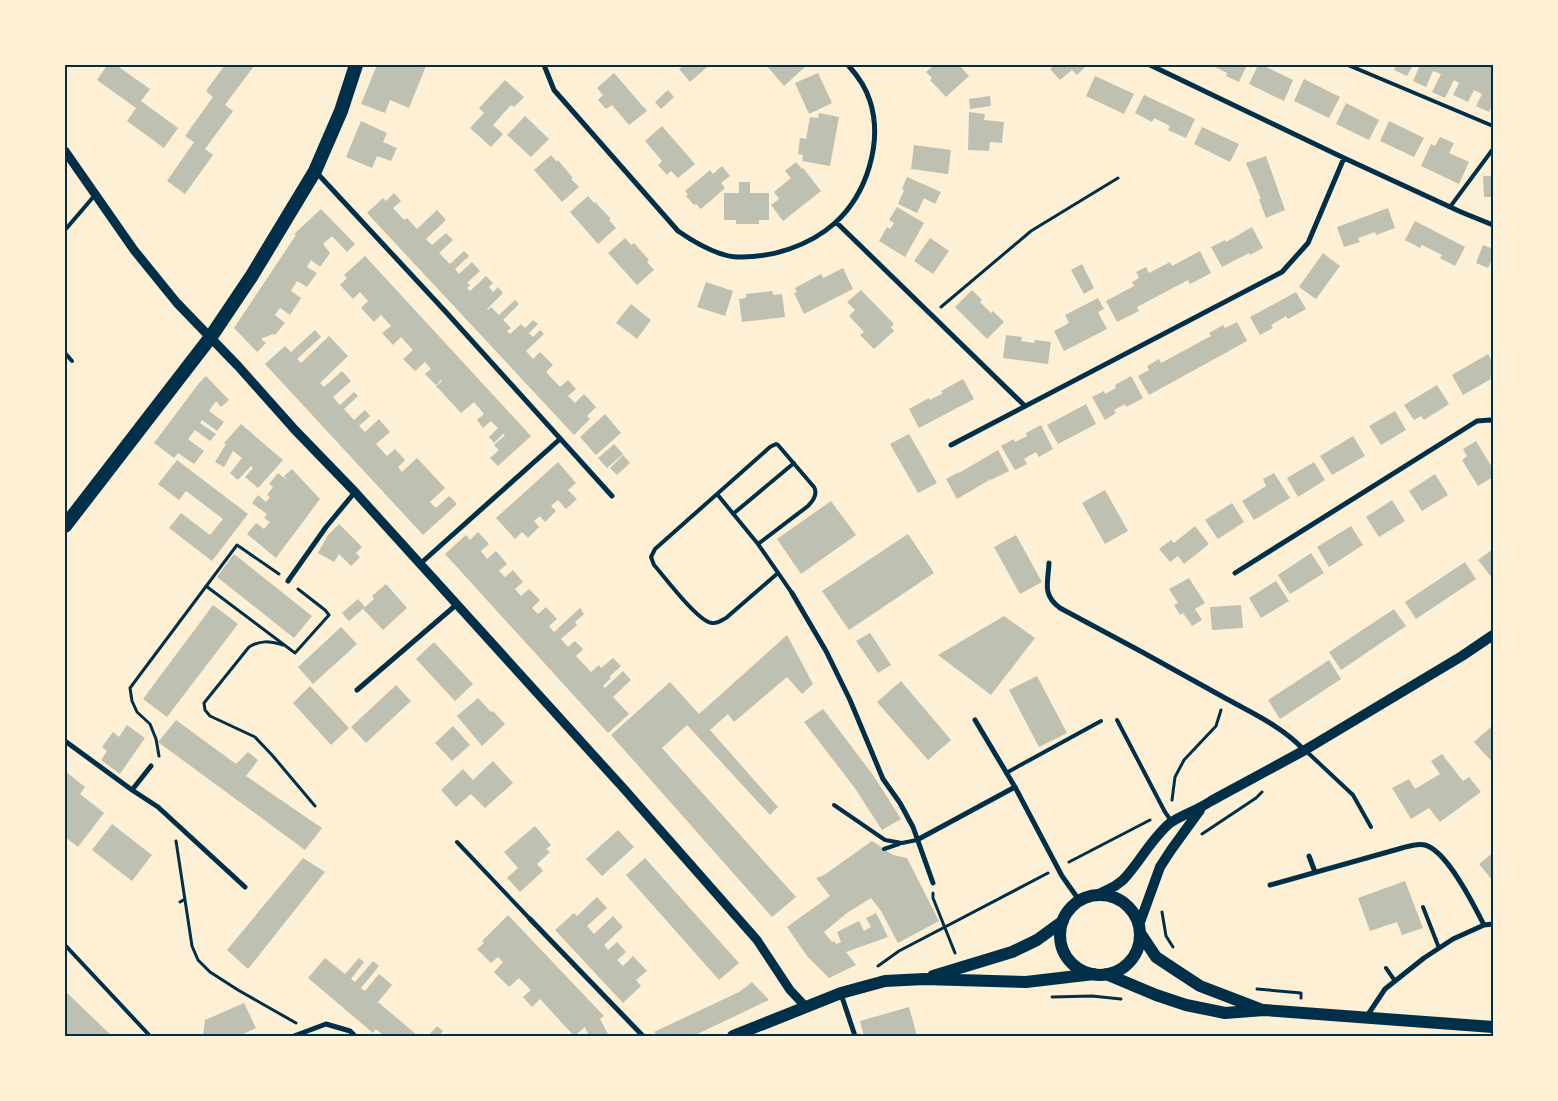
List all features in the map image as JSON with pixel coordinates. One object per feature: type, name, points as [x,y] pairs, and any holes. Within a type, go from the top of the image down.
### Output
[{"type":"highway","points":[[65,526],[210,338],[251,277],[314,171],[340,111],[356,65]]},
{"type":"main road","points":[[1095,896],[1123,880],[1158,835],[1172,822],[1200,809],[1219,796],[1305,750],[1462,656],[1493,635]]},
{"type":"main road","points":[[733,1036],[804,1006],[841,993],[885,981],[924,979],[1026,982],[1100,974],[1124,967],[1134,956],[1139,945],[1139,929],[1160,867],[1200,809]]},
{"type":"main road","points":[[1264,1010],[1200,986],[1156,957],[1139,929],[1130,909],[1125,904],[1109,897],[1086,897],[1079,900],[1069,909],[1063,921],[1060,940],[1065,955],[1076,966],[1186,1005],[1225,1013],[1264,1010],[1493,1027]]},
{"type":"main road","points":[[924,979],[1012,952],[1037,940],[1063,921]]},
{"type":"street","points":[[544,65],[554,90],[678,231],[702,246],[736,257],[766,254],[794,248],[815,238],[836,222],[854,201],[865,178],[872,155],[874,126],[870,100],[857,75],[848,65]]},
{"type":"street","points":[[1150,65],[1344,158],[1493,225]]},
{"type":"street","points":[[65,151],[134,250],[177,304],[356,492],[625,790],[757,940],[790,990],[804,1006]]},
{"type":"street","points":[[951,445],[1282,272],[1308,243],[1344,158]]},
{"type":"street","points":[[314,171],[445,311],[612,496]]},
{"type":"street","points":[[836,222],[1025,406]]},
{"type":"street","points":[[1235,573],[1477,421],[1493,421]]},
{"type":"street","points":[[421,564],[560,439]]},
{"type":"street","points":[[288,581],[326,527],[356,492]]},
{"type":"street","points":[[1049,563],[1048,596],[1053,603],[1265,720],[1297,742],[1305,750]]},
{"type":"street","points":[[792,593],[826,651],[850,700],[883,779],[913,827],[932,883]]},
{"type":"street","points":[[357,690],[456,605]]},
{"type":"street","points":[[975,720],[1015,787],[1057,868],[1079,900]]},
{"type":"street","points":[[65,741],[158,807],[245,887]]},
{"type":"street","points":[[132,790],[151,766]]},
{"type":"street","points":[[917,840],[1015,787]]},
{"type":"street","points":[[1270,885],[1422,844],[1431,847],[1450,867],[1469,894],[1484,925]]},
{"type":"street","points":[[1310,856],[1315,872]]},
{"type":"street","points":[[530,919],[643,1036]]},
{"type":"street","points":[[1366,1018],[1385,989],[1439,948],[1453,939],[1484,925],[1493,924]]},
{"type":"street","points":[[841,993],[854,1036]]},
{"type":"street","points":[[294,1036],[326,1024],[350,1031],[355,1036]]},
{"type":"lane","points":[[1348,65],[1493,126]]},
{"type":"lane","points":[[1450,207],[1493,149]]},
{"type":"lane","points":[[65,230],[95,194]]},
{"type":"lane","points":[[65,353],[72,361]]},
{"type":"lane","points":[[758,544],[808,506],[814,499],[816,490],[778,445],[772,445],[655,549],[651,557],[654,565],[688,605],[710,623],[726,618],[778,573]]},
{"type":"lane","points":[[733,514],[794,464]]},
{"type":"lane","points":[[717,494],[758,544],[792,593]]},
{"type":"lane","points":[[1117,720],[1172,822]]},
{"type":"lane","points":[[1006,773],[1101,722]]},
{"type":"lane","points":[[1305,750],[1353,795],[1372,826]]},
{"type":"lane","points":[[834,805],[885,840],[902,843]]},
{"type":"lane","points":[[884,849],[917,840]]},
{"type":"lane","points":[[457,842],[530,919]]},
{"type":"lane","points":[[1423,908],[1439,948]]},
{"type":"lane","points":[[65,945],[150,1036]]},
{"type":"lane","points":[[1386,968],[1395,981]]},
{"type":"path","points":[[932,315],[1031,231],[1118,178]]},
{"type":"path","points":[[151,766],[160,758],[156,739],[150,724],[137,712],[132,701],[130,688],[206,586],[237,546],[288,581],[329,615],[295,653],[206,586]]},
{"type":"path","points":[[285,646],[270,641],[258,641],[248,646],[204,703],[205,710],[210,716],[254,737],[272,755],[315,806]]},
{"type":"path","points":[[866,986],[880,964],[899,951],[1170,808],[1175,777],[1184,760],[1216,726],[1224,698]]},
{"type":"path","points":[[1197,838],[1256,798],[1263,791]]},
{"type":"path","points":[[173,821],[192,946],[198,960],[210,972],[238,990],[310,1030]]},
{"type":"path","points":[[932,883],[933,898],[960,968]]},
{"type":"path","points":[[180,902],[185,899]]},
{"type":"path","points":[[1164,906],[1161,914],[1166,936],[1174,949]]},
{"type":"path","points":[[1248,986],[1301,994],[1301,1013]]},
{"type":"building","points":[[104,65],[116,65],[150,89],[141,101],[178,128],[164,148],[127,121],[136,108],[97,80],[106,67]]},
{"type":"building","points":[[225,65],[254,66],[225,105],[233,111],[205,149],[213,155],[185,194],[167,181],[194,142],[185,136],[213,97],[206,91]]},
{"type":"building","points":[[377,65],[426,66],[409,108],[390,100],[385,113],[361,104]]},
{"type":"building","points":[[684,65],[705,65],[707,67],[690,82],[679,69]]},
{"type":"building","points":[[766,65],[807,65],[784,86]]},
{"type":"building","points":[[934,65],[959,65],[969,76],[946,97],[930,80],[932,78],[926,72]]},
{"type":"building","points":[[1055,65],[1087,65],[1077,75],[1072,70],[1060,80],[1050,69]]},
{"type":"building","points":[[1211,65],[1247,65],[1239,82],[1226,76],[1227,73]]},
{"type":"building","points":[[1258,65],[1262,65],[1293,80],[1284,101],[1249,84]]},
{"type":"building","points":[[1397,65],[1413,65],[1407,76],[1394,70]]},
{"type":"building","points":[[1420,65],[1487,65],[1493,68],[1493,105],[1489,112],[1476,106],[1482,94],[1474,90],[1468,102],[1453,95],[1459,83],[1454,80],[1445,98],[1432,92],[1441,74],[1433,71],[1426,87],[1413,81]]},
{"type":"building","points":[[614,73],[647,111],[629,125],[612,105],[606,109],[598,100],[603,95],[597,88]]},
{"type":"building","points":[[818,73],[832,103],[809,114],[795,83]]},
{"type":"building","points":[[1095,76],[1134,94],[1124,114],[1086,96]]},
{"type":"building","points":[[1304,79],[1340,97],[1329,118],[1294,101]]},
{"type":"building","points":[[505,80],[524,97],[514,107],[511,105],[493,125],[503,134],[491,147],[470,128],[484,113],[479,108]]},
{"type":"building","points":[[668,90],[674,97],[661,109],[655,102]]},
{"type":"building","points":[[1144,95],[1195,119],[1186,138],[1168,130],[1170,126],[1154,118],[1152,122],[1135,113]]},
{"type":"building","points":[[990,96],[991,106],[970,109],[969,99]]},
{"type":"building","points":[[1346,103],[1379,120],[1369,140],[1336,124]]},
{"type":"building","points":[[969,112],[985,114],[984,120],[1004,122],[1002,143],[990,142],[989,151],[968,150]]},
{"type":"building","points":[[819,113],[839,117],[830,166],[802,161],[803,155],[798,154],[800,138],[806,139],[810,117],[818,118]]},
{"type":"building","points":[[525,116],[549,139],[531,157],[507,135]]},
{"type":"building","points":[[361,121],[387,133],[383,142],[397,148],[391,161],[377,156],[372,168],[346,157]]},
{"type":"building","points":[[1389,121],[1424,138],[1414,157],[1380,141]]},
{"type":"building","points":[[662,126],[695,164],[678,178],[671,171],[667,175],[658,165],[662,161],[645,141]]},
{"type":"building","points":[[1202,127],[1239,144],[1230,162],[1194,144]]},
{"type":"building","points":[[1440,137],[1454,143],[1449,153],[1469,162],[1459,184],[1421,166],[1431,144],[1435,146]]},
{"type":"building","points":[[914,145],[951,150],[948,174],[911,169]]},
{"type":"building","points":[[551,155],[557,162],[558,160],[579,187],[562,202],[534,170]]},
{"type":"building","points":[[1266,156],[1285,210],[1266,218],[1259,199],[1261,199],[1246,163]]},
{"type":"building","points":[[796,162],[821,191],[783,221],[771,205],[779,199],[774,192],[791,178],[785,171]]},
{"type":"building","points":[[722,166],[730,176],[721,183],[725,188],[701,209],[696,204],[694,205],[686,196],[688,194],[685,191],[710,170],[713,174]]},
{"type":"building","points":[[1483,176],[1493,176],[1493,197],[1484,197]]},
{"type":"building","points":[[907,177],[941,192],[935,204],[924,198],[917,213],[898,204]]},
{"type":"building","points":[[739,182],[750,182],[750,193],[769,193],[769,220],[759,220],[759,224],[736,224],[736,220],[724,220],[724,193],[739,193]]},
{"type":"building","points":[[394,193],[401,201],[393,208],[404,220],[407,218],[417,229],[437,210],[446,220],[426,239],[432,245],[446,233],[453,240],[439,253],[450,264],[464,251],[469,256],[455,269],[459,274],[472,262],[480,271],[467,283],[470,285],[467,288],[470,291],[486,276],[493,283],[489,287],[493,292],[498,287],[503,293],[488,310],[491,307],[499,315],[515,300],[519,304],[503,320],[511,328],[507,331],[510,334],[521,324],[525,328],[533,320],[538,324],[529,333],[533,337],[540,330],[544,334],[526,351],[533,359],[540,352],[553,365],[546,372],[560,387],[568,380],[576,389],[568,396],[575,403],[584,394],[596,407],[587,416],[590,419],[574,435],[367,213],[383,198],[386,201]]},
{"type":"building","points":[[588,196],[611,219],[609,220],[616,228],[598,244],[570,212]]},
{"type":"building","points":[[897,207],[924,223],[905,257],[879,241],[887,227],[890,229],[894,223],[889,220]]},
{"type":"building","points":[[1388,208],[1395,228],[1376,235],[1375,232],[1358,238],[1360,242],[1344,247],[1337,227]]},
{"type":"building","points":[[321,209],[355,244],[347,252],[332,236],[323,244],[330,253],[320,267],[311,260],[307,267],[317,273],[307,287],[297,281],[291,291],[301,298],[290,315],[280,308],[275,315],[285,323],[275,335],[273,334],[261,339],[266,343],[257,352],[234,328],[296,235],[294,234]]},
{"type":"building","points":[[1415,221],[1465,247],[1455,266],[1440,258],[1442,255],[1422,245],[1420,248],[1405,240]]},
{"type":"building","points":[[1252,227],[1263,248],[1222,267],[1211,247],[1225,240],[1226,242]]},
{"type":"building","points":[[625,238],[631,245],[634,243],[649,260],[647,262],[654,270],[637,285],[608,253]]},
{"type":"building","points":[[930,238],[949,251],[933,274],[914,261]]},
{"type":"building","points":[[1483,245],[1493,249],[1493,257],[1488,268],[1476,263]]},
{"type":"building","points":[[1200,251],[1211,273],[1190,284],[1188,280],[1137,307],[1139,311],[1117,322],[1106,301],[1134,286],[1132,282],[1139,278],[1136,272],[1146,267],[1149,273],[1170,262],[1172,266]]},
{"type":"building","points":[[1323,253],[1340,266],[1316,299],[1299,287]]},
{"type":"building","points":[[365,256],[531,436],[498,466],[490,458],[499,450],[494,445],[505,435],[503,434],[494,443],[489,437],[498,428],[491,421],[483,428],[477,420],[484,414],[474,402],[461,413],[436,386],[442,381],[436,385],[425,374],[431,369],[425,362],[415,371],[403,359],[413,350],[401,337],[393,345],[382,333],[391,326],[381,315],[374,322],[361,308],[368,301],[360,292],[353,299],[340,285],[347,278],[344,275]]},
{"type":"building","points":[[1082,264],[1094,288],[1084,294],[1071,270]]},
{"type":"building","points":[[843,268],[853,289],[804,314],[794,293],[797,292],[795,288],[821,274],[823,278]]},
{"type":"building","points":[[706,282],[733,291],[725,316],[697,307]]},
{"type":"building","points":[[861,290],[894,324],[891,327],[894,331],[874,349],[860,335],[864,332],[849,316],[855,310],[847,302]]},
{"type":"building","points":[[972,290],[991,313],[993,311],[1004,322],[987,339],[955,307]]},
{"type":"building","points":[[772,291],[773,295],[782,294],[785,317],[742,322],[739,299],[746,298],[746,294]]},
{"type":"building","points":[[1296,292],[1306,309],[1288,319],[1286,316],[1271,325],[1273,328],[1260,335],[1250,317]]},
{"type":"building","points":[[1098,298],[1104,309],[1098,312],[1107,329],[1064,351],[1054,331],[1069,323],[1065,315]]},
{"type":"building","points":[[631,304],[651,320],[637,339],[616,323]]},
{"type":"building","points":[[1237,322],[1247,341],[1149,395],[1138,376],[1149,370],[1147,366],[1159,359],[1161,363],[1211,336],[1209,333],[1223,325],[1225,328]]},
{"type":"building","points":[[315,330],[321,337],[297,359],[301,363],[329,336],[348,356],[320,383],[324,387],[342,371],[351,381],[333,397],[340,405],[354,392],[358,396],[344,409],[354,420],[365,410],[370,416],[359,426],[365,432],[379,419],[390,432],[376,444],[387,456],[395,449],[405,460],[398,467],[402,472],[417,458],[445,488],[430,502],[436,508],[449,496],[457,504],[423,535],[265,364],[285,346],[291,352]]},
{"type":"building","points":[[1006,335],[1022,337],[1021,341],[1034,343],[1035,340],[1051,342],[1048,364],[1003,358]]},
{"type":"building","points":[[1488,354],[1493,363],[1491,379],[1463,395],[1452,375]]},
{"type":"building","points":[[206,376],[229,400],[221,407],[216,401],[209,411],[224,422],[217,431],[202,420],[200,423],[216,434],[210,441],[195,430],[188,439],[204,451],[194,464],[178,453],[174,458],[154,443]]},
{"type":"building","points":[[1131,376],[1143,398],[1126,407],[1125,404],[1114,410],[1116,413],[1105,420],[1092,397],[1104,391],[1105,394],[1116,388],[1115,385]]},
{"type":"building","points":[[963,379],[974,399],[919,428],[909,409],[943,393],[941,391]]},
{"type":"building","points":[[1437,385],[1449,404],[1424,420],[1421,416],[1414,420],[1404,405]]},
{"type":"building","points":[[1086,404],[1096,424],[1058,444],[1047,425]]},
{"type":"building","points":[[1395,411],[1406,430],[1381,445],[1369,426]]},
{"type":"building","points":[[605,414],[621,433],[596,455],[580,437]]},
{"type":"building","points":[[241,424],[283,460],[258,488],[245,477],[253,468],[251,466],[238,480],[230,473],[242,458],[233,451],[224,467],[215,462],[226,444],[224,443]]},
{"type":"building","points":[[1041,425],[1053,449],[1039,457],[1036,452],[1024,459],[1027,464],[1015,470],[1001,446],[1014,439],[1015,442],[1027,436],[1026,433]]},
{"type":"building","points":[[909,434],[937,483],[918,493],[890,444]]},
{"type":"building","points":[[1353,436],[1365,456],[1332,475],[1320,456]]},
{"type":"building","points":[[1476,441],[1493,469],[1493,477],[1478,486],[1462,460],[1467,456],[1463,449]]},
{"type":"building","points":[[614,444],[623,454],[607,468],[598,458]]},
{"type":"building","points":[[998,450],[1009,471],[957,499],[946,479]]},
{"type":"building","points":[[623,455],[630,463],[617,475],[610,468]]},
{"type":"building","points":[[177,460],[248,514],[212,561],[169,528],[181,513],[210,535],[223,519],[186,491],[179,500],[158,484]]},
{"type":"building","points":[[558,462],[576,483],[568,490],[577,499],[566,509],[558,500],[551,506],[556,511],[545,522],[540,516],[534,521],[539,527],[528,538],[522,532],[515,539],[496,518]]},
{"type":"building","points":[[1314,462],[1325,480],[1298,497],[1287,478]]},
{"type":"building","points":[[292,469],[320,499],[276,558],[247,534],[256,523],[264,529],[270,522],[264,518],[267,514],[252,503],[258,495],[266,502],[270,497],[267,495],[273,487],[269,484],[278,473],[287,480],[284,476]]},
{"type":"building","points":[[1274,473],[1290,498],[1254,520],[1242,501],[1266,486],[1263,479]]},
{"type":"building","points":[[1435,474],[1448,495],[1422,511],[1409,491]]},
{"type":"building","points":[[1105,490],[1128,531],[1105,544],[1082,503]]},
{"type":"building","points":[[1392,500],[1405,521],[1379,537],[1366,517]]},
{"type":"building","points":[[831,501],[856,535],[801,574],[777,539]]},
{"type":"building","points":[[1232,503],[1244,522],[1218,539],[1205,520]]},
{"type":"building","points":[[339,524],[362,547],[356,553],[360,557],[351,566],[339,554],[334,562],[318,553],[328,535]]},
{"type":"building","points":[[1195,526],[1209,544],[1184,564],[1178,556],[1170,562],[1159,549],[1171,540],[1174,543]]},
{"type":"building","points":[[1351,526],[1363,545],[1329,567],[1317,547]]},
{"type":"building","points":[[478,532],[489,544],[481,551],[487,559],[496,551],[507,564],[499,571],[505,577],[513,570],[523,582],[515,589],[521,596],[529,589],[540,600],[532,608],[538,614],[546,607],[557,619],[549,626],[554,632],[580,608],[584,614],[575,622],[577,625],[561,639],[568,647],[575,641],[583,649],[576,656],[591,672],[599,665],[601,668],[613,658],[621,666],[609,677],[611,678],[603,686],[605,688],[623,671],[631,680],[613,697],[629,714],[608,733],[445,554],[466,535],[470,540]]},
{"type":"building","points":[[908,534],[934,573],[849,630],[822,591]]},
{"type":"building","points":[[1016,535],[1042,582],[1020,594],[994,547]]},
{"type":"building","points":[[1493,549],[1493,576],[1492,578],[1478,560]]},
{"type":"building","points":[[1311,553],[1324,573],[1290,594],[1278,575]]},
{"type":"building","points":[[234,554],[312,616],[294,638],[217,577]]},
{"type":"building","points":[[1465,562],[1476,579],[1416,619],[1405,602]]},
{"type":"building","points":[[1189,578],[1205,603],[1195,609],[1202,620],[1192,626],[1183,613],[1180,615],[1174,605],[1178,603],[1169,589]]},
{"type":"building","points":[[1276,581],[1289,601],[1261,618],[1249,598]]},
{"type":"building","points":[[386,584],[407,608],[383,630],[363,609],[374,599],[372,596]]},
{"type":"building","points":[[358,599],[365,607],[349,621],[342,613]]},
{"type":"building","points":[[213,605],[238,624],[167,717],[143,699]]},
{"type":"building","points":[[1241,605],[1243,628],[1212,630],[1210,607]]},
{"type":"building","points":[[1394,609],[1406,626],[1341,670],[1329,652]]},
{"type":"building","points":[[1004,616],[1035,638],[991,695],[938,655]]},
{"type":"building","points":[[341,627],[357,644],[313,684],[298,667]]},
{"type":"building","points":[[870,633],[891,665],[878,673],[856,641]]},
{"type":"building","points":[[787,635],[813,684],[802,694],[787,677],[734,722],[728,714],[710,730],[778,807],[770,815],[687,725],[662,748],[796,897],[772,917],[611,735],[670,682],[699,714]]},
{"type":"building","points":[[434,642],[473,684],[455,701],[416,659]]},
{"type":"building","points":[[1329,660],[1341,679],[1280,719],[1268,700]]},
{"type":"building","points":[[1037,676],[1067,733],[1039,747],[1009,690]]},
{"type":"building","points":[[901,681],[951,740],[928,760],[877,702]]},
{"type":"building","points":[[396,685],[411,701],[366,743],[351,727]]},
{"type":"building","points":[[310,686],[349,728],[331,745],[293,703]]},
{"type":"building","points":[[478,698],[505,724],[482,746],[457,716]]},
{"type":"building","points":[[823,709],[873,775],[901,819],[882,830],[854,787],[804,722]]},
{"type":"building","points":[[176,720],[236,764],[248,752],[258,760],[246,776],[322,828],[305,850],[158,742]]},
{"type":"building","points":[[127,725],[145,738],[120,774],[101,760],[107,751],[102,747],[113,732],[119,737]]},
{"type":"building","points":[[1493,725],[1493,763],[1474,742]]},
{"type":"building","points":[[453,726],[470,745],[452,761],[435,743]]},
{"type":"building","points":[[1442,754],[1463,781],[1469,777],[1481,792],[1440,822],[1429,808],[1411,819],[1392,788],[1409,779],[1415,789],[1440,774],[1431,761]]},
{"type":"building","points":[[493,761],[513,783],[485,808],[471,794],[456,807],[441,790],[463,769],[473,780]]},
{"type":"building","points":[[65,771],[85,787],[80,794],[104,813],[78,847],[65,837]]},
{"type":"building","points":[[112,824],[152,855],[132,881],[92,850]]},
{"type":"building","points":[[535,826],[551,845],[546,849],[550,852],[537,864],[543,871],[520,892],[507,878],[518,868],[504,852]]},
{"type":"building","points":[[618,830],[634,847],[602,876],[586,859]]},
{"type":"building","points":[[872,841],[893,855],[907,858],[939,921],[898,943],[881,911],[871,898],[847,913],[824,932],[836,944],[841,942],[837,932],[859,921],[864,931],[871,927],[866,918],[876,913],[888,937],[846,952],[856,965],[829,978],[807,956],[787,927],[830,896],[816,878],[824,875]]},
{"type":"building","points":[[1493,853],[1493,881],[1479,864]]},
{"type":"building","points":[[303,858],[325,872],[248,969],[227,950]]},
{"type":"building","points":[[645,858],[739,963],[719,980],[626,875]]},
{"type":"building","points":[[1405,881],[1423,928],[1402,935],[1397,922],[1370,931],[1358,898]]},
{"type":"building","points":[[597,897],[607,908],[587,926],[594,934],[613,916],[623,927],[604,945],[608,950],[617,942],[626,952],[617,960],[623,966],[633,956],[647,971],[636,980],[641,986],[623,1003],[555,930],[574,913],[577,916]]},
{"type":"building","points":[[508,915],[604,1016],[600,1019],[609,1036],[589,1036],[585,1027],[574,1036],[540,999],[532,1007],[523,997],[531,990],[519,978],[509,987],[494,972],[503,962],[498,957],[491,963],[477,949],[484,943],[482,941]]},
{"type":"building","points":[[325,958],[345,974],[359,958],[364,962],[351,979],[355,982],[373,961],[379,966],[361,988],[365,991],[379,974],[392,985],[378,1002],[418,1036],[384,1036],[376,1029],[373,1033],[308,978]]},
{"type":"building","points":[[752,982],[769,1000],[693,1036],[658,1036],[654,1032],[739,992]]},
{"type":"building","points":[[65,991],[112,1036],[65,1036]]},
{"type":"building","points":[[244,1003],[256,1028],[239,1036],[203,1036],[205,1020]]},
{"type":"building","points":[[909,1007],[917,1036],[864,1036],[860,1021]]},
{"type":"building","points":[[437,1026],[443,1031],[439,1036],[428,1036]]}]
